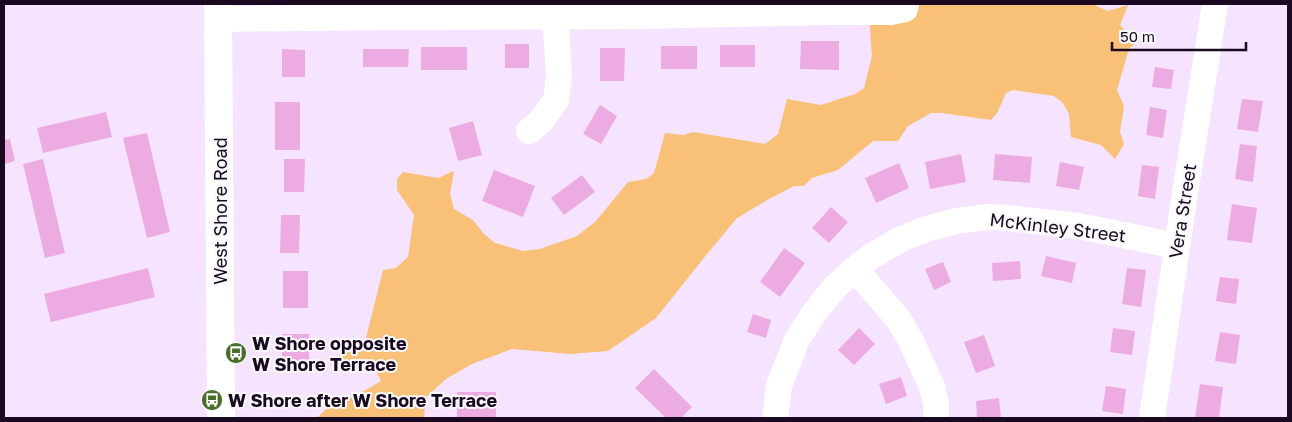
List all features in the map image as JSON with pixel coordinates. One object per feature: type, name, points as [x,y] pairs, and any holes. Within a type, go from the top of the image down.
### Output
[{"type":"main road","name":"West Shore Road","points":[[218,12],[221,418]]},
{"type":"street","name":"Vera Street","points":[[1152,418],[1215,4]]},
{"type":"street","points":[[218,12],[412,17],[557,17],[891,12],[906,7]]},
{"type":"street","points":[[529,131],[541,121],[556,100],[560,76],[556,27],[557,17]]},
{"type":"street","name":"McKinley Street","points":[[775,418],[779,386],[796,341],[815,312],[836,287],[855,269],[898,240],[926,229],[956,221],[988,217],[1079,226],[1177,246]]},
{"type":"street","points":[[855,269],[899,320],[911,341],[932,388],[936,404],[936,418]]},
{"type":"shaded area","points":[[910,4],[1092,4],[1108,11],[1128,5],[1120,25],[1135,43],[1129,49],[1117,90],[1124,106],[1120,132],[1124,144],[1115,159],[1101,145],[1071,137],[1069,114],[1063,103],[1054,96],[1013,90],[1006,93],[997,113],[991,120],[931,113],[908,126],[898,141],[873,141],[838,170],[812,178],[804,186],[794,186],[737,218],[656,318],[608,351],[571,354],[512,349],[472,364],[446,379],[422,401],[425,406],[424,418],[317,418],[326,409],[359,394],[381,381],[375,369],[357,364],[339,366],[338,356],[364,346],[383,270],[396,268],[408,257],[414,215],[397,190],[397,179],[403,172],[438,178],[454,171],[450,194],[454,209],[473,220],[484,234],[495,243],[523,251],[540,249],[577,236],[596,221],[628,182],[646,179],[654,173],[665,133],[683,135],[693,132],[765,144],[778,134],[787,99],[821,105],[855,94],[864,88],[872,56],[869,16]]},
{"type":"building","points":[[801,41],[839,41],[839,70],[800,69]]},
{"type":"building","points":[[505,44],[529,44],[529,68],[505,68]]},
{"type":"building","points":[[720,45],[755,45],[755,67],[720,67]]},
{"type":"building","points":[[661,46],[697,46],[697,69],[661,69]]},
{"type":"building","points":[[421,47],[467,47],[467,70],[421,70]]},
{"type":"building","points":[[600,48],[625,48],[624,81],[600,81]]},
{"type":"building","points":[[282,49],[305,50],[305,77],[282,77]]},
{"type":"building","points":[[363,49],[409,49],[408,67],[363,67]]},
{"type":"building","points":[[1155,67],[1174,70],[1171,89],[1152,87]]},
{"type":"building","points":[[1242,99],[1263,101],[1258,132],[1237,129]]},
{"type":"building","points":[[275,102],[300,102],[300,150],[275,150]]},
{"type":"building","points":[[600,105],[617,116],[601,144],[583,134]]},
{"type":"building","points":[[1150,107],[1167,110],[1163,138],[1146,135]]},
{"type":"building","points":[[106,112],[112,137],[43,153],[37,128]]},
{"type":"building","points":[[473,121],[482,155],[458,161],[449,128]]},
{"type":"building","points":[[147,133],[170,232],[147,238],[123,138]]},
{"type":"building","points":[[10,139],[15,161],[4,164],[4,140]]},
{"type":"building","points":[[1240,144],[1257,146],[1253,182],[1235,179]]},
{"type":"building","points":[[961,154],[966,182],[930,189],[925,162]]},
{"type":"building","points":[[995,154],[1032,157],[1030,183],[993,180]]},
{"type":"building","points":[[43,159],[65,253],[45,258],[23,164]]},
{"type":"building","points":[[284,159],[305,159],[304,192],[284,192]]},
{"type":"building","points":[[1060,162],[1084,167],[1079,190],[1056,186]]},
{"type":"building","points":[[899,163],[909,188],[876,203],[865,178]]},
{"type":"building","points":[[1142,165],[1159,167],[1155,199],[1138,196]]},
{"type":"building","points":[[494,170],[535,186],[523,217],[482,201]]},
{"type":"building","points":[[582,175],[595,192],[564,215],[551,198]]},
{"type":"building","points":[[1232,204],[1257,208],[1252,243],[1227,240]]},
{"type":"building","points":[[831,207],[848,222],[829,243],[812,228]]},
{"type":"building","points":[[281,215],[300,215],[299,253],[280,253]]},
{"type":"building","points":[[784,248],[805,263],[780,297],[760,282]]},
{"type":"building","points":[[1046,256],[1076,263],[1072,283],[1041,276]]},
{"type":"building","points":[[1020,261],[1021,279],[993,281],[992,263]]},
{"type":"building","points":[[943,262],[951,282],[934,290],[925,269]]},
{"type":"building","points":[[148,268],[155,297],[51,322],[44,294]]},
{"type":"building","points":[[1127,268],[1146,270],[1141,307],[1122,304]]},
{"type":"building","points":[[283,271],[308,271],[308,308],[283,308]]},
{"type":"building","points":[[1220,277],[1239,279],[1236,304],[1216,301]]},
{"type":"building","points":[[753,314],[771,320],[766,338],[747,332]]},
{"type":"building","points":[[859,328],[875,344],[854,365],[838,350]]},
{"type":"building","points":[[1113,328],[1135,331],[1132,355],[1110,352]]},
{"type":"building","points":[[1220,332],[1240,335],[1236,364],[1215,361]]},
{"type":"building","points":[[282,334],[309,334],[309,369],[282,369]]},
{"type":"building","points":[[984,335],[995,366],[976,373],[964,342]]},
{"type":"building","points":[[654,369],[692,407],[681,418],[666,418],[635,388]]},
{"type":"building","points":[[901,377],[907,396],[886,404],[879,384]]},
{"type":"building","points":[[1200,384],[1223,387],[1219,418],[1195,418]]},
{"type":"building","points":[[1106,386],[1126,389],[1123,414],[1102,411]]},
{"type":"building","points":[[457,392],[496,392],[496,418],[457,418]]},
{"type":"building","points":[[999,398],[1001,418],[977,418],[976,401]]},
{"type":"place","name":"W Shore opposite W Shore Terrace","points":[[236,353]]},
{"type":"place","name":"W Shore after W Shore Terrace","points":[[212,400]]}]
